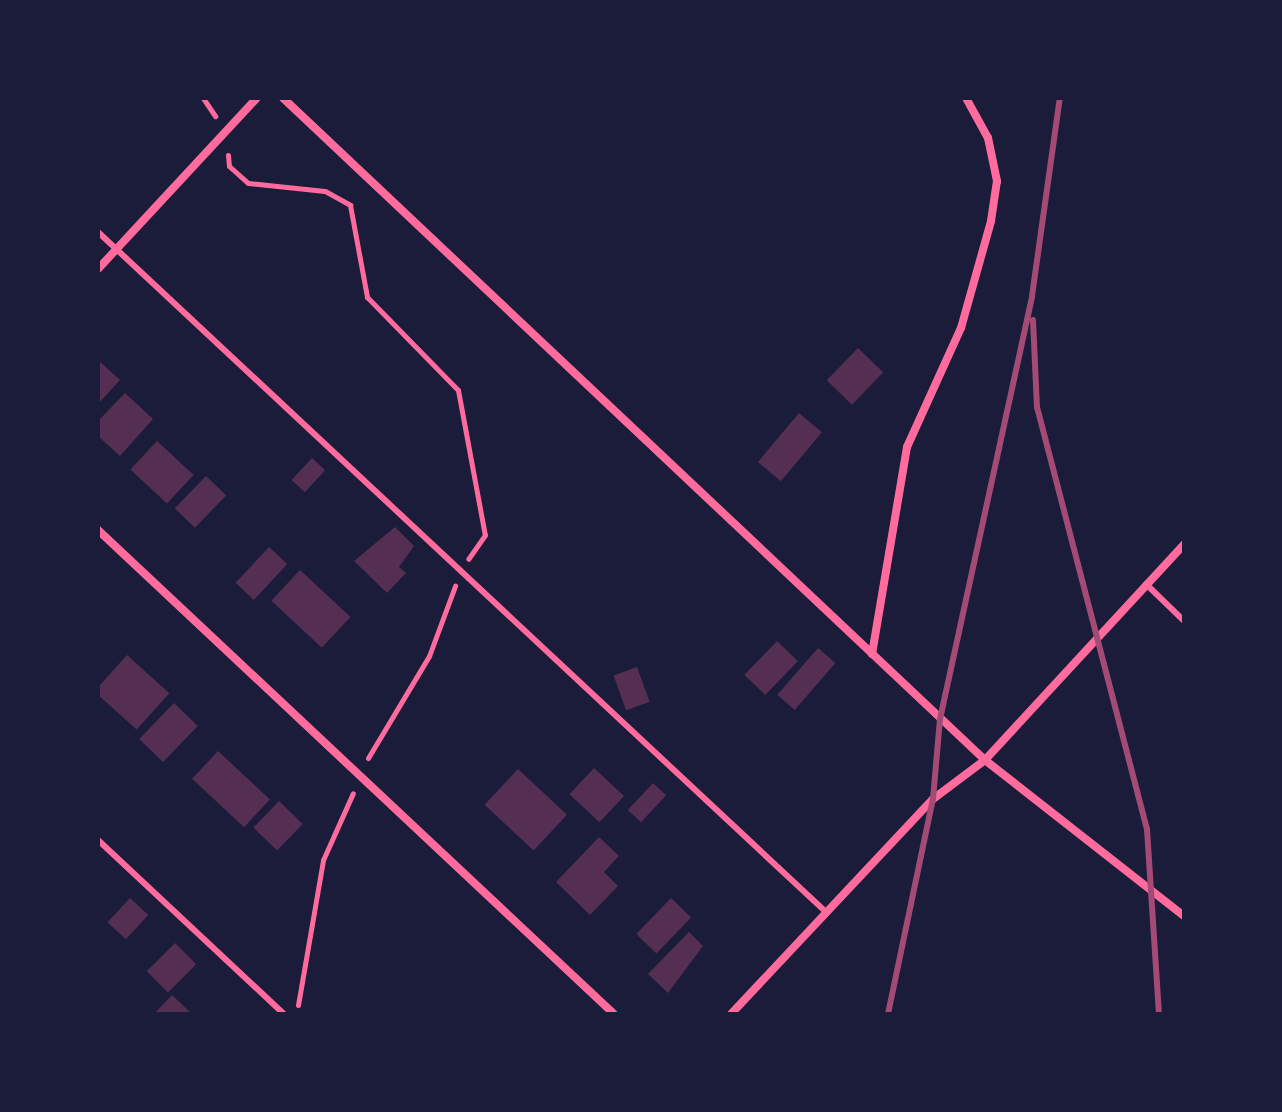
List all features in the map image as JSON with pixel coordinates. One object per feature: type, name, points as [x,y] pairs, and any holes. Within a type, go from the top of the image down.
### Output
[{"type":"street","points":[[98,269],[257,98]]},
{"type":"street","points":[[283,98],[985,760],[1184,916]]},
{"type":"street","points":[[872,654],[907,447],[972,300],[991,221],[997,181],[988,138],[966,98]]},
{"type":"street","points":[[98,530],[614,1014]]},
{"type":"street","points":[[731,1014],[933,799],[985,760],[1184,544]]},
{"type":"lane","points":[[98,232],[462,568],[826,912]]},
{"type":"lane","points":[[1145,583],[1184,621]]},
{"type":"lane","points":[[98,840],[284,1014]]},
{"type":"path","points":[[203,98],[226,132],[229,166],[248,183],[325,191],[350,205],[367,297],[458,390],[485,535],[462,568],[429,656],[358,773],[323,860],[296,1014]]},
{"type":"building","points":[[858,348],[883,372],[852,405],[827,380]]},
{"type":"building","points":[[98,360],[120,380],[98,404]]},
{"type":"building","points":[[125,393],[153,419],[120,456],[98,436],[98,421]]},
{"type":"building","points":[[799,413],[822,432],[781,481],[758,462]]},
{"type":"building","points":[[157,441],[194,475],[167,504],[130,470]]},
{"type":"building","points":[[312,458],[325,470],[305,492],[292,480]]},
{"type":"building","points":[[206,476],[226,495],[195,528],[175,508]]},
{"type":"building","points":[[395,527],[414,546],[399,567],[406,573],[387,593],[354,561]]},
{"type":"building","points":[[269,547],[287,564],[254,600],[236,583]]},
{"type":"building","points":[[300,570],[350,617],[322,648],[271,601]]},
{"type":"building","points":[[777,641],[798,661],[765,695],[744,675]]},
{"type":"building","points":[[818,648],[835,663],[795,710],[777,695]]},
{"type":"building","points":[[127,655],[169,693],[137,730],[98,695],[98,687]]},
{"type":"building","points":[[637,667],[650,702],[626,710],[614,676]]},
{"type":"building","points":[[174,703],[198,726],[163,762],[139,739]]},
{"type":"building","points":[[218,751],[270,799],[244,827],[192,779]]},
{"type":"building","points":[[594,768],[624,796],[599,822],[569,794]]},
{"type":"building","points":[[518,769],[567,815],[534,851],[485,805]]},
{"type":"building","points":[[653,783],[666,795],[641,822],[628,810]]},
{"type":"building","points":[[279,801],[303,824],[277,851],[253,828]]},
{"type":"building","points":[[599,837],[619,856],[604,872],[618,886],[590,915],[556,882]]},
{"type":"building","points":[[130,898],[148,915],[126,939],[107,922]]},
{"type":"building","points":[[671,898],[691,917],[656,953],[636,934]]},
{"type":"building","points":[[689,932],[703,946],[668,993],[648,974]]},
{"type":"building","points":[[175,943],[196,964],[168,992],[147,971]]},
{"type":"building","points":[[172,995],[192,1014],[154,1014]]},
{"type":"railway","points":[[888,1014],[933,799],[940,719],[1032,296],[1060,98]]},
{"type":"railway","points":[[1033,320],[1037,407],[1147,829],[1159,1014]]}]
